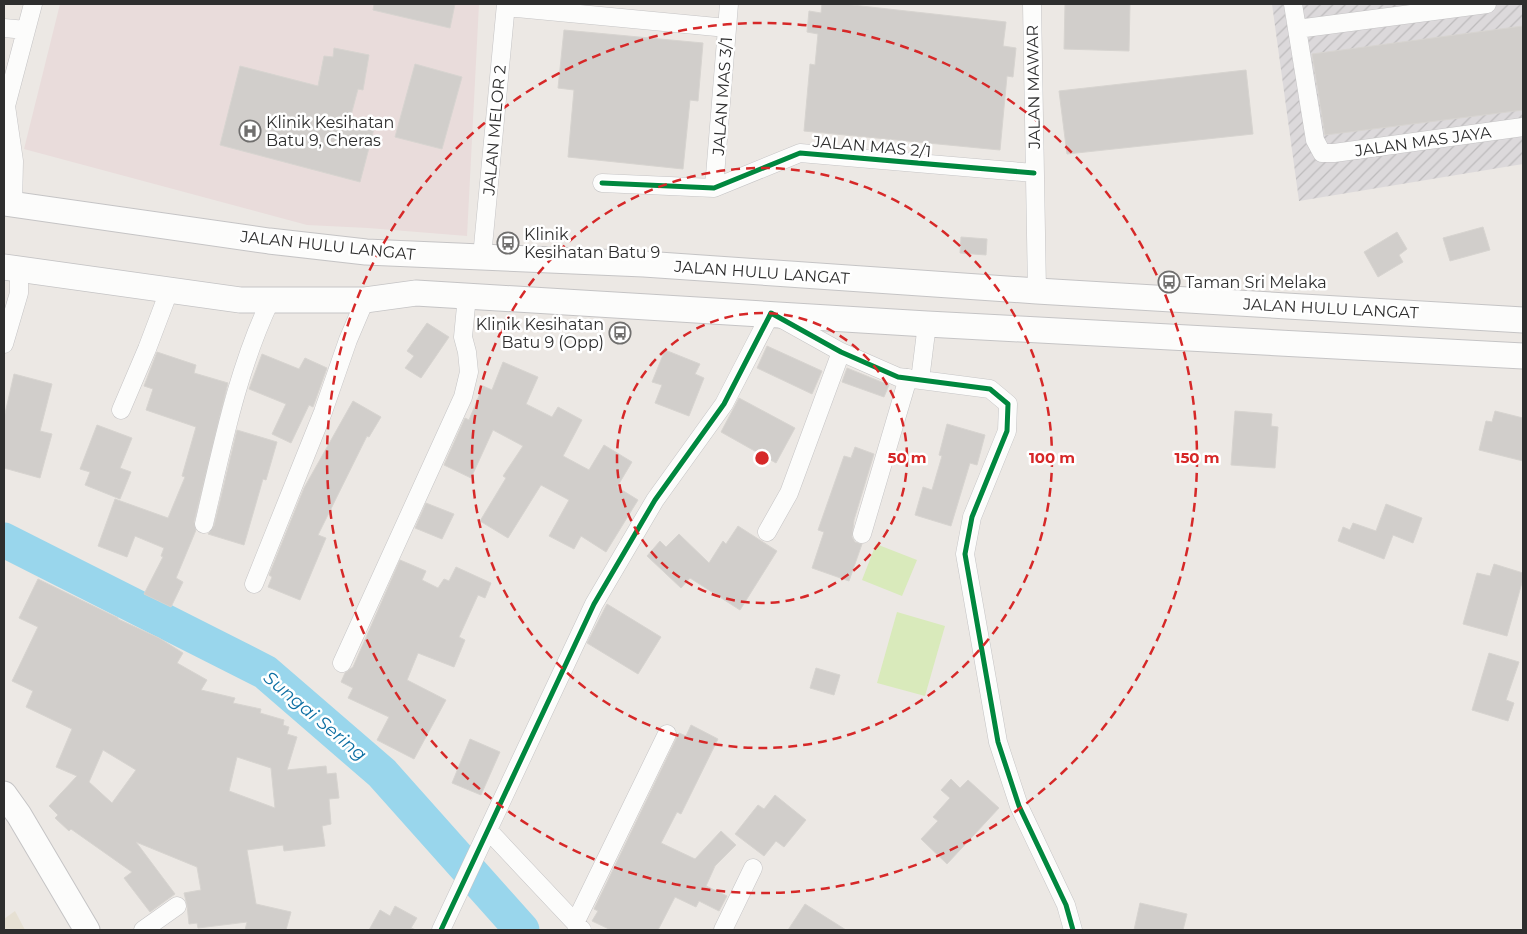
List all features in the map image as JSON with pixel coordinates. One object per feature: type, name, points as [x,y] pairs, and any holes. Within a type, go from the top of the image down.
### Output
[{"type":"main road","name":"JALAN HULU LANGAT","points":[[8,204],[269,241],[366,252],[644,264],[1037,291],[1523,320]]},
{"type":"main road","points":[[11,268],[240,300],[364,300],[416,293],[771,313],[927,324],[1523,356]]},
{"type":"main road","points":[[4,794],[87,930]]},
{"type":"street","points":[[8,204],[14,161],[6,106],[32,4]]},
{"type":"street","name":"JALAN MAS 3/1","points":[[714,188],[729,4]]},
{"type":"street","name":"JALAN MAWAR","points":[[1032,4],[1037,291]]},
{"type":"street","points":[[1293,4],[1297,29],[1487,4]]},
{"type":"street","points":[[506,5],[727,28]]},
{"type":"street","name":"JALAN MELOR 2","points":[[482,257],[506,5]]},
{"type":"street","points":[[4,28],[26,30]]},
{"type":"street","name":"JALAN MAS JAYA","points":[[1297,29],[1315,140],[1322,153],[1334,153],[1523,127]]},
{"type":"street","name":"JALAN MAS 2/1","points":[[714,188],[800,153],[1034,173]]},
{"type":"street","points":[[602,183],[714,188]]},
{"type":"street","points":[[4,344],[19,293],[11,268]]},
{"type":"street","points":[[121,410],[169,291]]},
{"type":"street","points":[[342,662],[463,397],[469,372],[463,337],[467,296]]},
{"type":"street","points":[[204,524],[233,403],[259,325],[271,299]]},
{"type":"street","points":[[254,584],[323,412],[364,300]]},
{"type":"street","points":[[441,930],[594,604],[655,500],[724,404],[771,313],[841,352],[898,377],[990,389],[1008,404],[1007,432],[972,517],[965,554],[998,742],[1019,806],[1066,905],[1072,930]]},
{"type":"street","points":[[862,534],[914,379],[927,324]]},
{"type":"street","points":[[767,532],[789,493],[841,352]]},
{"type":"street","points":[[486,835],[578,926],[667,734]]},
{"type":"street","points":[[723,930],[753,868]]},
{"type":"street","points":[[143,930],[178,906]]},
{"type":"shaded area","name":"Klinik Kesihatan Batu 9, Cheras","points":[[60,4],[479,4],[467,236],[307,225],[24,149]]},
{"type":"shaded area","points":[[1272,4],[1523,4],[1523,164],[1299,201]]},
{"type":"shaded area","points":[[15,911],[25,930],[4,930],[4,919]]},
{"type":"green space","points":[[876,544],[917,560],[902,596],[862,580]]},
{"type":"green space","points":[[897,612],[945,626],[925,696],[877,683]]},
{"type":"building","points":[[374,4],[455,4],[450,28],[373,10]]},
{"type":"building","points":[[822,4],[843,4],[1006,22],[1003,46],[1016,48],[1013,77],[1007,76],[1000,150],[804,131],[810,64],[815,65],[818,34],[807,32],[809,11],[821,13]]},
{"type":"building","points":[[1065,4],[1130,4],[1129,51],[1064,49]]},
{"type":"building","points":[[1523,26],[1523,110],[1325,135],[1312,54]]},
{"type":"building","points":[[564,30],[703,43],[698,101],[690,100],[683,169],[568,157],[574,90],[558,88]]},
{"type":"building","points":[[334,48],[369,55],[363,90],[358,89],[350,119],[375,125],[360,182],[220,145],[240,66],[318,86],[324,56],[333,57]]},
{"type":"building","points":[[415,64],[462,77],[442,149],[395,137]]},
{"type":"building","points":[[1246,70],[1253,134],[1067,154],[1059,91]]},
{"type":"building","points":[[1483,227],[1490,250],[1450,261],[1443,238]]},
{"type":"building","points":[[1397,232],[1407,249],[1399,255],[1403,262],[1378,277],[1364,252]]},
{"type":"building","points":[[961,237],[987,239],[986,255],[960,253]]},
{"type":"building","points":[[427,323],[449,337],[421,378],[405,368],[414,356],[407,351]]},
{"type":"building","points":[[767,346],[822,371],[812,394],[757,368]]},
{"type":"building","points":[[665,350],[700,364],[695,374],[704,378],[689,416],[655,403],[662,385],[652,382]]},
{"type":"building","points":[[157,352],[196,365],[194,373],[228,383],[194,522],[196,530],[176,578],[183,582],[171,607],[144,594],[163,557],[161,556],[164,548],[135,536],[127,557],[98,546],[115,499],[168,518],[185,477],[182,476],[196,427],[146,410],[153,389],[144,386]]},
{"type":"building","points":[[262,354],[299,369],[305,358],[327,368],[313,407],[309,405],[291,443],[272,434],[286,404],[249,389]]},
{"type":"building","points":[[503,362],[538,377],[526,404],[552,417],[558,407],[582,420],[563,456],[589,470],[604,445],[632,462],[617,487],[638,500],[606,552],[581,536],[574,549],[549,536],[569,500],[541,485],[508,538],[480,521],[506,478],[503,476],[523,446],[493,430],[471,478],[444,465],[465,418],[469,420],[483,386],[492,390]]},
{"type":"building","points":[[847,368],[889,385],[884,397],[842,382]]},
{"type":"building","points":[[14,374],[52,384],[40,431],[52,434],[40,478],[4,468],[4,418]]},
{"type":"building","points":[[739,398],[795,428],[776,463],[721,432]]},
{"type":"building","points":[[353,401],[381,417],[369,437],[367,436],[318,535],[326,538],[300,600],[268,587],[272,577],[269,575],[304,488]]},
{"type":"building","points":[[1235,411],[1272,414],[1271,426],[1278,427],[1275,468],[1231,465]]},
{"type":"building","points":[[1495,411],[1523,418],[1523,461],[1479,450],[1486,421],[1492,422]]},
{"type":"building","points":[[947,424],[985,435],[977,465],[970,463],[951,526],[915,515],[923,487],[932,490],[942,456],[939,455]]},
{"type":"building","points":[[97,425],[132,438],[120,468],[131,472],[120,499],[85,485],[90,472],[80,469]]},
{"type":"building","points":[[237,430],[277,442],[266,480],[263,479],[244,545],[208,534],[214,526]]},
{"type":"building","points":[[855,447],[874,454],[854,520],[852,537],[855,542],[862,544],[849,581],[812,568],[824,532],[818,530],[844,456],[851,458]]},
{"type":"building","points":[[426,503],[454,514],[442,539],[415,528]]},
{"type":"building","points":[[1386,504],[1422,518],[1413,543],[1393,535],[1384,559],[1338,541],[1343,527],[1350,530],[1353,523],[1376,531]]},
{"type":"building","points":[[738,526],[777,551],[740,610],[690,578],[681,588],[647,556],[660,541],[666,547],[679,534],[709,563],[723,541],[726,544]]},
{"type":"building","points":[[400,560],[426,571],[422,580],[438,588],[444,579],[449,581],[456,567],[491,583],[485,598],[478,595],[459,637],[465,640],[454,667],[418,653],[407,680],[446,700],[414,759],[377,740],[389,717],[348,698],[353,688],[341,682],[345,673],[353,667]]},
{"type":"building","points":[[1494,564],[1523,573],[1507,636],[1463,624],[1477,573],[1490,576]]},
{"type":"building","points":[[38,579],[159,638],[183,653],[177,663],[207,680],[201,690],[235,698],[233,703],[261,709],[260,713],[284,720],[283,725],[289,727],[287,734],[297,737],[287,770],[326,766],[327,774],[336,773],[339,798],[329,799],[331,824],[322,826],[325,846],[284,851],[283,845],[247,850],[256,904],[291,912],[286,930],[245,930],[247,922],[198,928],[197,923],[189,924],[184,893],[201,890],[197,867],[136,842],[175,894],[150,912],[124,878],[132,872],[71,829],[69,831],[55,818],[58,815],[49,806],[77,776],[56,767],[72,729],[26,707],[33,691],[12,681],[38,627],[19,618]],"holes":[[[103,750],[136,770],[112,803],[89,782]],[[237,757],[271,768],[275,808],[229,791]]]},
{"type":"building","points":[[607,604],[661,637],[638,674],[587,643]]},
{"type":"building","points":[[1489,653],[1519,662],[1506,700],[1514,703],[1508,721],[1472,710]]},
{"type":"building","points":[[816,668],[840,675],[834,695],[810,688]]},
{"type":"building","points":[[691,725],[718,739],[681,814],[677,812],[661,843],[695,859],[721,831],[736,845],[715,866],[706,886],[727,896],[719,911],[699,901],[696,907],[675,897],[658,930],[611,930],[592,921],[598,911],[594,909],[679,733],[686,736]]},
{"type":"building","points":[[470,739],[500,752],[481,795],[452,783]]},
{"type":"building","points":[[951,779],[960,788],[968,780],[999,808],[947,864],[921,839],[938,821],[933,817],[950,798],[941,790]]},
{"type":"building","points":[[775,795],[806,820],[784,847],[776,841],[764,856],[735,834],[758,805],[764,809]]},
{"type":"building","points":[[1140,903],[1187,914],[1183,930],[1134,930]]},
{"type":"building","points":[[805,904],[846,930],[788,930]]},
{"type":"building","points":[[395,906],[417,918],[411,928],[416,930],[369,930],[380,910],[390,916]]},
{"type":"waterway","name":"Sungai Sering","points":[[4,540],[265,672],[382,773],[522,930]]},
{"type":"cycle path","points":[[602,183],[714,188],[800,153],[1034,173]]},
{"type":"cycle path","points":[[441,930],[594,604],[655,500],[724,404],[771,313],[841,352],[898,377],[990,389],[1008,404],[1007,431],[972,517],[965,554],[998,742],[1019,806],[1066,905],[1073,930]]},
{"type":"place","name":"Klinik Kesihatan Batu 9, Cheras","points":[[250,131]]},
{"type":"place","name":"Klinik Kesihatan Batu 9","points":[[508,243]]},
{"type":"place","name":"Taman Sri Melaka","points":[[1169,282]]},
{"type":"place","name":"Klinik Kesihatan Batu 9 (Opp)","points":[[620,333]]}]
